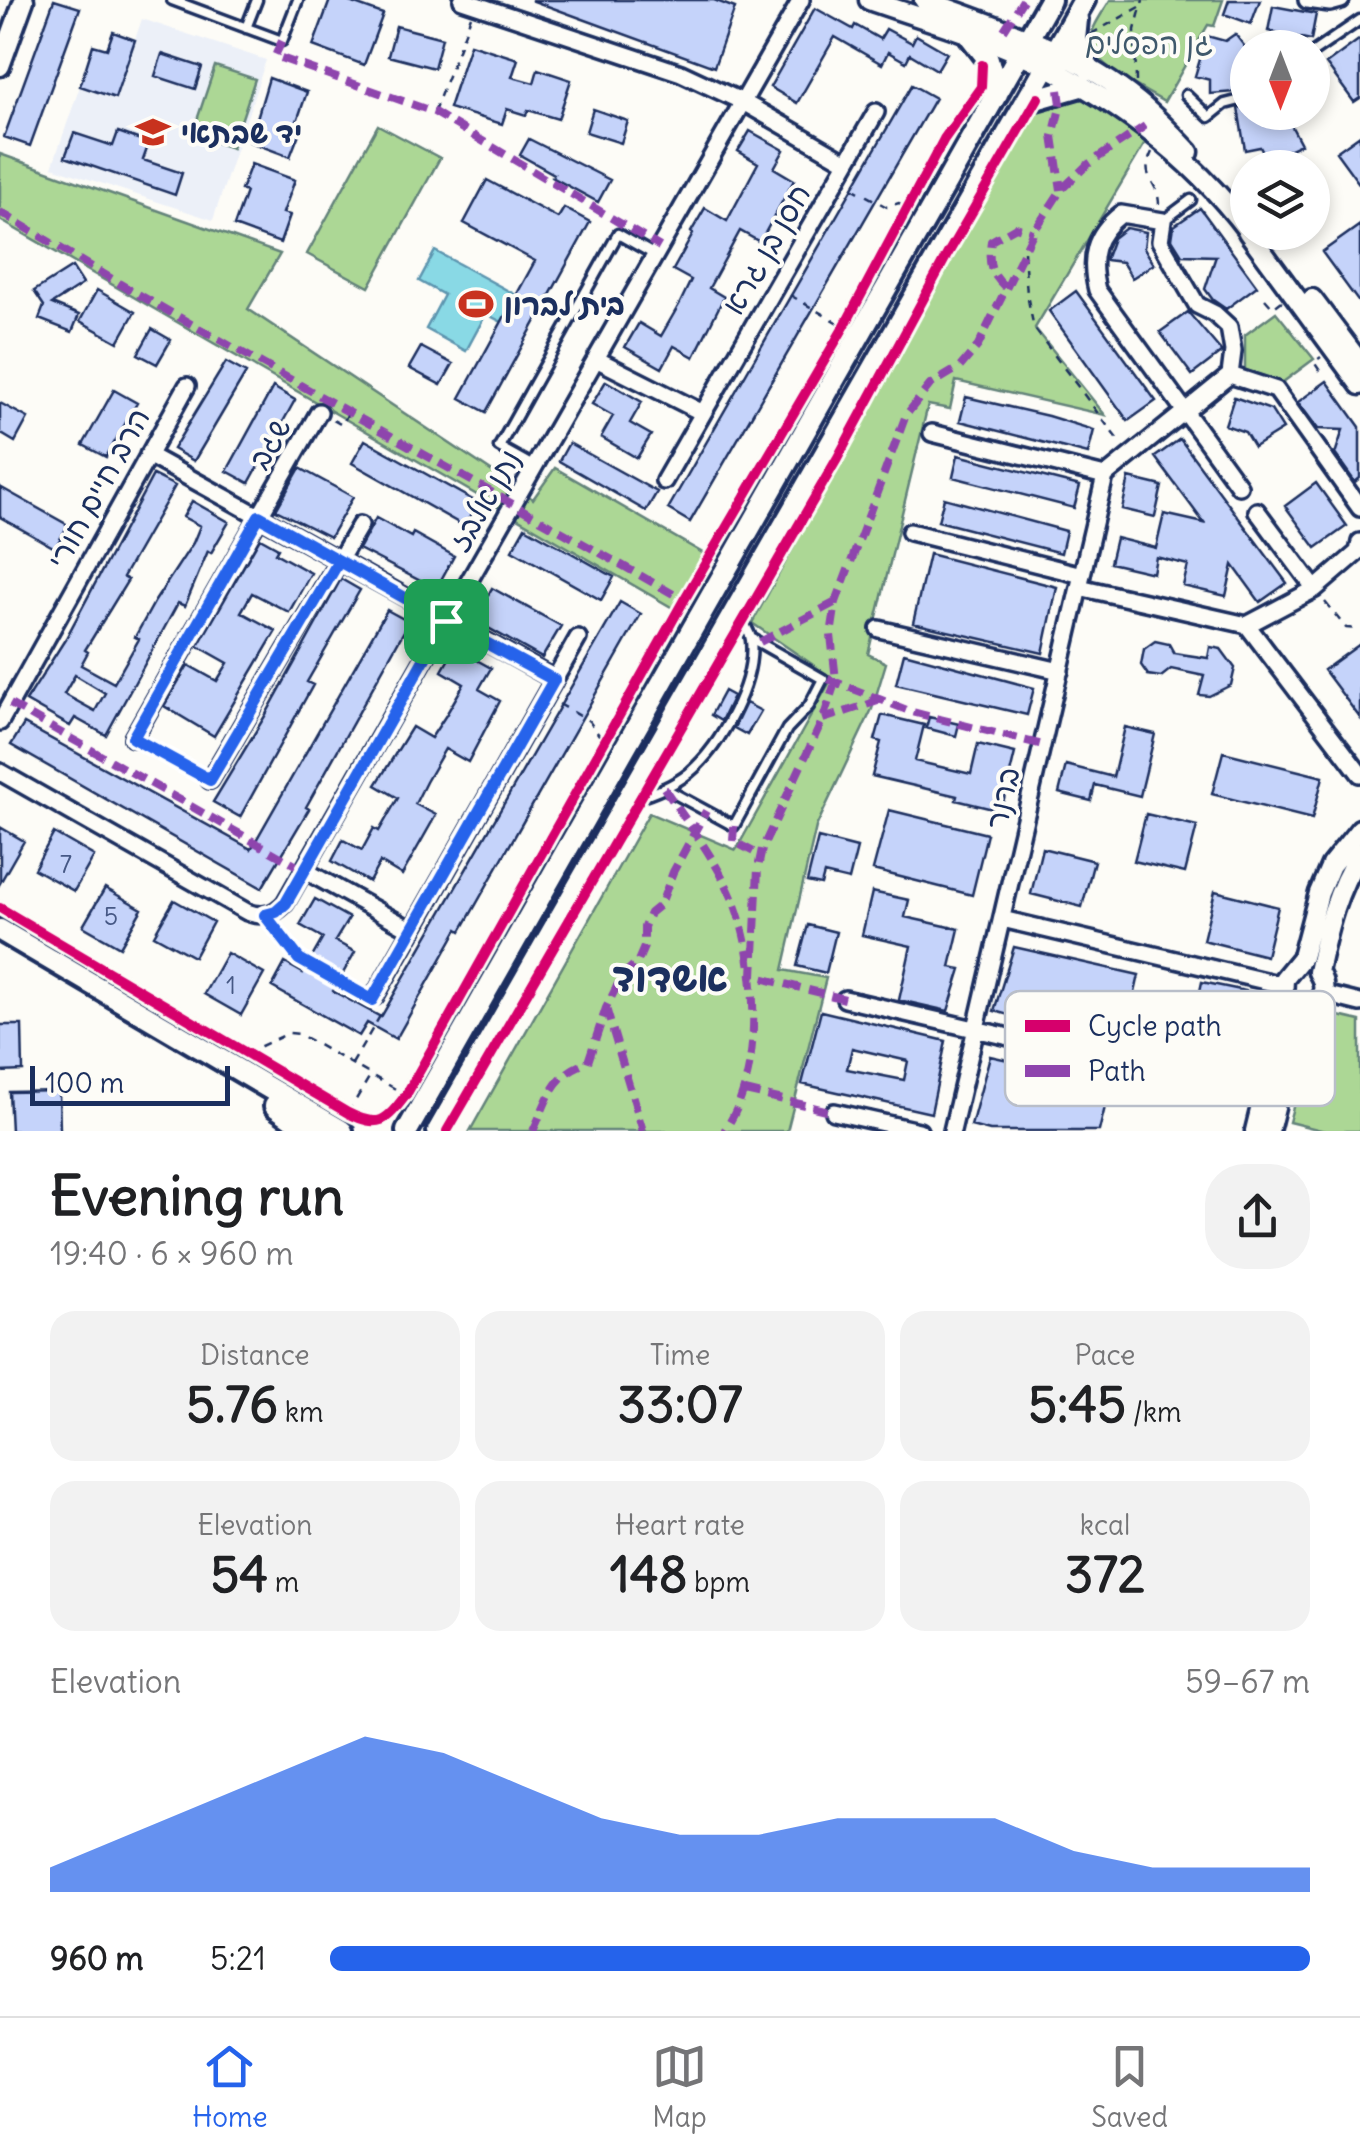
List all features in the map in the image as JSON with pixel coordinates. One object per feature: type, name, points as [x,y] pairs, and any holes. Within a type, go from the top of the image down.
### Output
[{"type":"main road","points":[[406,1130],[1050,0]]},
{"type":"main road","points":[[439,1131],[1028,101],[1083,18]]},
{"type":"main road","points":[[1028,101],[1085,78],[1075,40],[1083,18]]},
{"type":"main road","points":[[970,36],[988,59],[998,94]]},
{"type":"main road","points":[[0,930],[345,1122]]},
{"type":"main road","points":[[0,939],[248,1085],[310,1131]]},
{"type":"street","points":[[0,66],[24,0]]},
{"type":"street","name":"נתן אלבז","points":[[265,915],[286,903],[801,0]]},
{"type":"street","points":[[869,0],[970,36],[1024,46]]},
{"type":"street","points":[[924,0],[1138,101],[1230,195]]},
{"type":"street","points":[[1307,0],[1341,0]]},
{"type":"street","points":[[469,2],[681,73],[742,102],[848,162]]},
{"type":"street","points":[[1085,78],[1146,126],[1230,207]]},
{"type":"street","name":"חסן בן גרא","points":[[664,481],[876,112]]},
{"type":"street","points":[[932,433],[1105,476],[1186,414],[1230,374],[1233,352],[1229,327],[1197,305],[1160,240],[1160,220],[1121,214],[1106,226],[1098,238],[1092,268],[1097,290],[1186,414],[1239,486]]},
{"type":"street","points":[[1261,250],[1360,384]]},
{"type":"street","points":[[1275,250],[1360,363]]},
{"type":"street","points":[[596,359],[703,413]]},
{"type":"street","points":[[1230,374],[1276,390],[1360,508]]},
{"type":"street","name":"הרב חיים חורי","points":[[0,722],[186,386]]},
{"type":"street","name":"שגב","points":[[133,738],[318,412]]},
{"type":"street","points":[[148,455],[554,680]]},
{"type":"street","name":"ברנר","points":[[952,1131],[1105,476]]},
{"type":"street","points":[[1257,511],[1314,589]]},
{"type":"street","points":[[210,780],[360,526]]},
{"type":"street","points":[[910,532],[1247,626],[1360,774]]},
{"type":"street","points":[[1247,626],[1314,589],[1358,552],[1360,542]]},
{"type":"street","points":[[878,629],[1060,671]]},
{"type":"street","points":[[375,996],[578,638]]},
{"type":"street","points":[[0,772],[248,912],[265,915]]},
{"type":"street","points":[[1296,968],[1331,865],[1360,829]]},
{"type":"street","points":[[1318,972],[1341,886],[1360,853]]},
{"type":"street","points":[[304,870],[412,930]]},
{"type":"street","points":[[1002,920],[1283,991],[1287,974],[1307,967],[1318,972],[1324,991]]},
{"type":"street","points":[[1335,997],[1360,1003]]},
{"type":"street","points":[[844,999],[1005,1037]]},
{"type":"street","points":[[1255,1131],[1261,1106]]},
{"type":"street","points":[[1270,1131],[1276,1106]]},
{"type":"street","points":[[834,1112],[919,1131]]},
{"type":"lane","points":[[172,0],[282,41],[298,0]]},
{"type":"lane","points":[[246,28],[257,0]]},
{"type":"lane","points":[[1330,41],[1360,20]]},
{"type":"lane","points":[[1186,95],[1209,118],[1230,103]]},
{"type":"lane","points":[[1160,220],[1191,200]]},
{"type":"lane","points":[[534,467],[499,447],[618,234],[656,255]]},
{"type":"lane","points":[[664,788],[734,826],[787,729],[808,706],[823,679],[751,638],[734,612]]},
{"type":"lane","points":[[628,801],[664,788],[696,766],[740,700],[751,638]]},
{"type":"lane","name":"שגב","points":[[133,738],[210,780]]},
{"type":"path","points":[[1138,101],[1135,30],[1143,0]]},
{"type":"path","points":[[434,112],[469,2]]},
{"type":"path","points":[[1083,18],[1118,22],[1140,7]]},
{"type":"path","points":[[1160,220],[1158,189],[1145,169],[1161,141]]},
{"type":"path","points":[[837,180],[887,207],[899,203],[908,208]]},
{"type":"path","points":[[1024,250],[1034,328],[1130,456]]},
{"type":"path","points":[[776,286],[844,327]]},
{"type":"path","points":[[318,412],[342,425],[350,412]]},
{"type":"path","points":[[1314,589],[1346,628],[1360,629]]},
{"type":"path","points":[[545,695],[589,721],[607,740]]},
{"type":"path","points":[[265,915],[299,959],[372,1000],[375,996],[388,1003],[352,1064]]},
{"type":"path","points":[[246,1052],[289,1033],[307,1038],[406,1095]]},
{"type":"path","points":[[345,1122],[371,1075]]},
{"type":"shaded area","name":"יד שבתאי","points":[[142,19],[266,60],[213,220],[52,167],[80,86],[115,97]]},
{"type":"green space","name":"גן הפסלים","points":[[1110,0],[1223,0],[1214,26],[1208,25],[1164,102],[1121,77],[1093,51],[1092,32]]},
{"type":"green space","points":[[215,66],[255,79],[232,148],[192,135]]},
{"type":"green space","points":[[1088,95],[1147,140],[1035,328],[1105,415],[956,381],[950,409],[928,405],[868,654],[886,663],[872,709],[816,827],[783,970],[826,978],[787,1131],[470,1131],[649,813],[736,850],[832,678],[752,623],[1038,102]]},
{"type":"green space","points":[[378,125],[440,158],[369,287],[307,254]]},
{"type":"green space","points":[[0,154],[280,254],[248,309],[533,499],[555,468],[706,555],[673,608],[0,220]]},
{"type":"green space","points":[[1276,312],[1314,359],[1283,382],[1245,370],[1245,335]]},
{"type":"green space","points":[[1335,1015],[1360,1021],[1360,1131],[1325,1131],[1289,1122],[1293,1106],[1335,1106]]},
{"type":"water","name":"בית לברון","points":[[435,251],[516,295],[502,322],[486,314],[466,351],[426,329],[444,295],[419,281]]},
{"type":"building","points":[[54,0],[80,8],[30,146],[4,137]]},
{"type":"building","points":[[330,0],[344,0],[383,14],[364,65],[313,46]]},
{"type":"building","points":[[531,0],[714,0],[735,8],[714,67]]},
{"type":"building","points":[[1229,0],[1260,0],[1251,24],[1224,14]]},
{"type":"building","points":[[1273,6],[1316,14],[1313,30],[1268,30]]},
{"type":"building","points":[[815,8],[880,39],[886,29],[912,43],[916,35],[947,53],[937,70],[910,54],[906,62],[888,52],[882,64],[835,37],[797,103],[770,87]]},
{"type":"building","points":[[396,26],[442,38],[434,68],[388,56]]},
{"type":"building","points":[[113,32],[135,40],[115,98],[80,86],[93,45],[107,49]]},
{"type":"building","points":[[1207,36],[1225,41],[1230,38],[1230,92],[1210,94],[1210,80],[1195,76]]},
{"type":"building","points":[[1360,39],[1360,98],[1354,102],[1330,69],[1330,61]]},
{"type":"building","points":[[470,44],[518,59],[512,77],[534,83],[538,69],[571,80],[558,119],[528,110],[526,115],[507,109],[502,124],[449,108]]},
{"type":"building","points":[[162,54],[202,67],[195,89],[155,76]]},
{"type":"building","points":[[269,78],[307,92],[296,124],[302,126],[290,157],[250,142]]},
{"type":"building","points":[[912,85],[935,98],[690,522],[668,509]]},
{"type":"building","points":[[593,109],[628,121],[621,143],[586,132]]},
{"type":"building","points":[[1242,130],[1294,130],[1301,144],[1288,150],[1245,150]]},
{"type":"building","points":[[750,131],[784,150],[774,168],[794,180],[760,242],[740,231],[709,288],[724,297],[694,357],[674,346],[662,368],[625,347],[639,323],[661,336],[691,280],[673,270],[691,232],[705,208],[727,221],[758,163],[738,151]]},
{"type":"building","points":[[118,132],[149,143],[143,160],[182,173],[175,195],[65,157],[74,133],[113,146]]},
{"type":"building","points":[[1360,135],[1360,185],[1336,152]]},
{"type":"building","points":[[529,139],[610,180],[598,202],[520,155]]},
{"type":"building","points":[[251,164],[295,180],[283,213],[290,215],[280,243],[234,226]]},
{"type":"building","points":[[487,180],[558,218],[564,208],[590,222],[486,412],[460,398],[535,261],[464,223]]},
{"type":"building","points":[[1200,208],[1257,286],[1226,309],[1213,300],[1205,289],[1216,256],[1182,255],[1172,239],[1174,226]]},
{"type":"building","points":[[1360,225],[1360,304],[1322,252],[1330,250]]},
{"type":"building","points":[[1126,228],[1146,232],[1144,248],[1154,264],[1132,278],[1122,262],[1105,260],[1113,238]]},
{"type":"building","points":[[72,267],[83,284],[52,304],[79,315],[72,332],[39,319],[44,306],[34,291]]},
{"type":"building","points":[[97,290],[135,312],[118,342],[80,321]]},
{"type":"building","points":[[1076,291],[1156,401],[1128,421],[1049,311]]},
{"type":"building","points":[[1188,312],[1222,352],[1192,375],[1160,332]]},
{"type":"building","points":[[152,329],[171,340],[157,364],[138,354]]},
{"type":"building","points":[[421,347],[453,364],[441,385],[409,368]]},
{"type":"building","points":[[226,362],[246,373],[194,461],[173,449]]},
{"type":"building","points":[[606,381],[642,402],[630,423],[651,435],[637,458],[601,437],[613,416],[592,404]]},
{"type":"building","points":[[1327,381],[1360,427],[1360,478],[1355,482],[1335,454],[1343,430],[1318,429],[1298,402]]},
{"type":"building","points":[[273,387],[295,400],[249,483],[227,471]]},
{"type":"building","points":[[114,390],[137,403],[106,457],[83,445]]},
{"type":"building","points":[[966,397],[1094,430],[1088,454],[960,421]]},
{"type":"building","points":[[1234,397],[1271,410],[1283,429],[1254,447],[1245,432],[1225,425]]},
{"type":"building","points":[[0,403],[28,418],[15,442],[0,433]]},
{"type":"building","points":[[1180,439],[1287,583],[1260,602],[1233,565],[1226,596],[1183,586],[1188,565],[1156,557],[1153,573],[1110,563],[1116,538],[1156,548],[1164,514],[1204,523],[1155,457]]},
{"type":"building","points":[[365,440],[478,503],[464,526],[352,463]]},
{"type":"building","points":[[569,443],[657,492],[646,511],[559,461]]},
{"type":"building","points":[[958,455],[1080,486],[1074,508],[953,477]]},
{"type":"building","points":[[300,468],[353,497],[330,537],[276,510]]},
{"type":"building","points":[[153,475],[175,486],[123,577],[128,580],[85,650],[88,652],[81,665],[114,683],[155,601],[193,543],[200,526],[183,517],[192,501],[229,522],[211,553],[208,551],[185,606],[178,603],[106,735],[75,718],[70,726],[26,701],[66,638]],"holes":[[[75,675],[105,693],[95,711],[64,694]]]},
{"type":"building","points":[[1129,478],[1162,486],[1155,517],[1122,509]]},
{"type":"building","points":[[1316,483],[1347,526],[1316,548],[1285,506]]},
{"type":"building","points":[[0,487],[68,525],[55,548],[0,517]]},
{"type":"building","points":[[944,498],[1066,531],[1061,553],[938,521]]},
{"type":"building","points":[[376,518],[454,556],[436,589],[359,549]]},
{"type":"building","points":[[525,527],[614,577],[601,600],[512,550]]},
{"type":"building","points":[[260,538],[278,548],[275,553],[311,573],[289,612],[252,593],[241,612],[276,631],[214,736],[164,706],[188,665],[217,681],[228,663],[198,646]]},
{"type":"building","points":[[929,554],[1057,587],[1043,653],[913,623]]},
{"type":"building","points":[[341,579],[360,590],[307,682],[313,685],[240,817],[213,802]]},
{"type":"building","points":[[492,588],[561,626],[542,658],[474,620]]},
{"type":"building","points":[[620,602],[641,614],[396,1039],[367,1023],[359,1036],[272,987],[285,963],[303,973],[323,938],[300,925],[315,899],[349,918],[335,941],[355,952],[333,991],[381,1017]]},
{"type":"building","points":[[387,610],[409,622],[262,888],[11,745],[24,724],[251,849]]},
{"type":"building","points":[[1155,641],[1169,644],[1174,653],[1208,658],[1210,647],[1221,649],[1235,668],[1231,685],[1209,696],[1199,695],[1204,676],[1171,669],[1161,677],[1148,675],[1141,665],[1144,649]]},
{"type":"building","points":[[1360,644],[1360,718],[1324,670]]},
{"type":"building","points":[[455,648],[491,668],[479,689],[500,701],[468,762],[445,749],[426,782],[415,804],[436,815],[402,875],[380,862],[369,882],[332,861],[343,840],[362,850],[374,828],[379,831],[398,798],[376,785],[412,727],[431,738],[464,684],[442,671]]},
{"type":"building","points":[[904,653],[1034,688],[1027,715],[896,684]]},
{"type":"building","points":[[724,691],[733,696],[721,721],[711,715]]},
{"type":"building","points":[[746,703],[761,711],[747,735],[734,728]]},
{"type":"building","points":[[882,715],[924,725],[915,761],[971,774],[978,744],[1015,753],[1001,811],[872,776],[881,742],[875,740]]},
{"type":"building","points":[[929,717],[959,724],[956,736],[926,728]]},
{"type":"building","points":[[1125,727],[1155,734],[1140,796],[1095,785],[1091,801],[1059,793],[1066,765],[1113,777]]},
{"type":"building","points":[[1223,752],[1323,777],[1312,819],[1212,794]]},
{"type":"building","points":[[889,810],[987,834],[972,895],[873,870]]},
{"type":"building","points":[[1146,814],[1197,826],[1185,873],[1134,861]]},
{"type":"building","points":[[0,827],[24,841],[0,883]]},
{"type":"building","points":[[54,833],[94,856],[74,891],[34,869]]},
{"type":"building","points":[[818,838],[857,848],[849,880],[824,874],[821,885],[807,882]]},
{"type":"building","points":[[1042,848],[1094,861],[1082,907],[1031,894]]},
{"type":"building","points":[[105,888],[142,909],[120,947],[83,926]]},
{"type":"building","points":[[1215,891],[1278,907],[1266,956],[1203,940]]},
{"type":"building","points":[[872,892],[909,900],[905,917],[959,929],[950,967],[961,969],[948,1011],[899,1000],[911,946],[862,935]]},
{"type":"building","points":[[174,900],[213,922],[194,957],[154,935]]},
{"type":"building","points":[[808,925],[836,932],[826,973],[797,966]]},
{"type":"building","points":[[1014,947],[1139,975],[1135,991],[1005,991],[1005,1014],[994,1011]]},
{"type":"building","points":[[227,953],[264,974],[241,1015],[204,994]]},
{"type":"building","points":[[1202,982],[1246,991],[1200,991]]},
{"type":"building","points":[[821,1011],[946,1041],[931,1113],[802,1084]],"holes":[[[852,1048],[908,1061],[904,1080],[847,1069]]]},
{"type":"building","points":[[0,1025],[22,1025],[23,1071],[0,1072]]},
{"type":"building","points":[[990,1056],[1005,1059],[1005,1106],[1105,1106],[1099,1131],[990,1131],[971,1126]]},
{"type":"building","points":[[59,1091],[60,1131],[11,1131],[9,1092]]},
{"type":"marked path","points":[[1004,30],[1023,0]]},
{"type":"marked path","points":[[282,41],[275,56],[434,112],[660,247]]},
{"type":"marked path","points":[[1059,90],[1061,104],[1053,136],[1061,190]]},
{"type":"marked path","points":[[845,999],[753,976],[762,849],[823,719],[836,680],[831,635],[836,602],[906,415],[930,385],[960,367],[978,346],[1033,233],[1061,190],[1087,165],[1145,126]]},
{"type":"marked path","points":[[0,212],[127,288],[684,600]]},
{"type":"marked path","points":[[1005,287],[991,266],[991,241],[1016,227],[1033,233]]},
{"type":"marked path","points":[[760,642],[836,602]]},
{"type":"marked path","points":[[828,679],[912,712],[1043,745]]},
{"type":"marked path","points":[[823,719],[878,701]]},
{"type":"marked path","points":[[10,704],[304,870]]},
{"type":"marked path","points":[[664,788],[719,871],[733,900],[748,954],[751,1050],[737,1108],[724,1131]]},
{"type":"marked path","points":[[533,1131],[559,1081],[588,1062],[606,1008],[622,976],[638,961],[644,947],[644,927],[650,913],[661,904],[673,872],[706,811]]},
{"type":"marked path","points":[[734,826],[733,841],[761,856]]},
{"type":"marked path","points":[[606,1008],[643,1131]]},
{"type":"marked path","points":[[745,1091],[834,1112]]},
{"type":"cycle path","points":[[0,908],[348,1113],[375,1121],[393,1111],[406,1095],[684,600],[844,327],[944,139],[981,87],[982,65]]},
{"type":"cycle path","points":[[447,1131],[837,459],[947,255],[1038,98]]},
{"type":"place","name":"יד שבתאי","points":[[153,132]]},
{"type":"place","name":"בית לברון","points":[[476,304]]},
{"type":"district","name":"אשדוד","points":[[670,977]]},
{"type":"route","points":[[446,621],[339,561],[210,780],[133,738],[259,516],[446,621],[286,903],[265,915],[299,959],[372,1000],[554,680],[446,621]]}]
